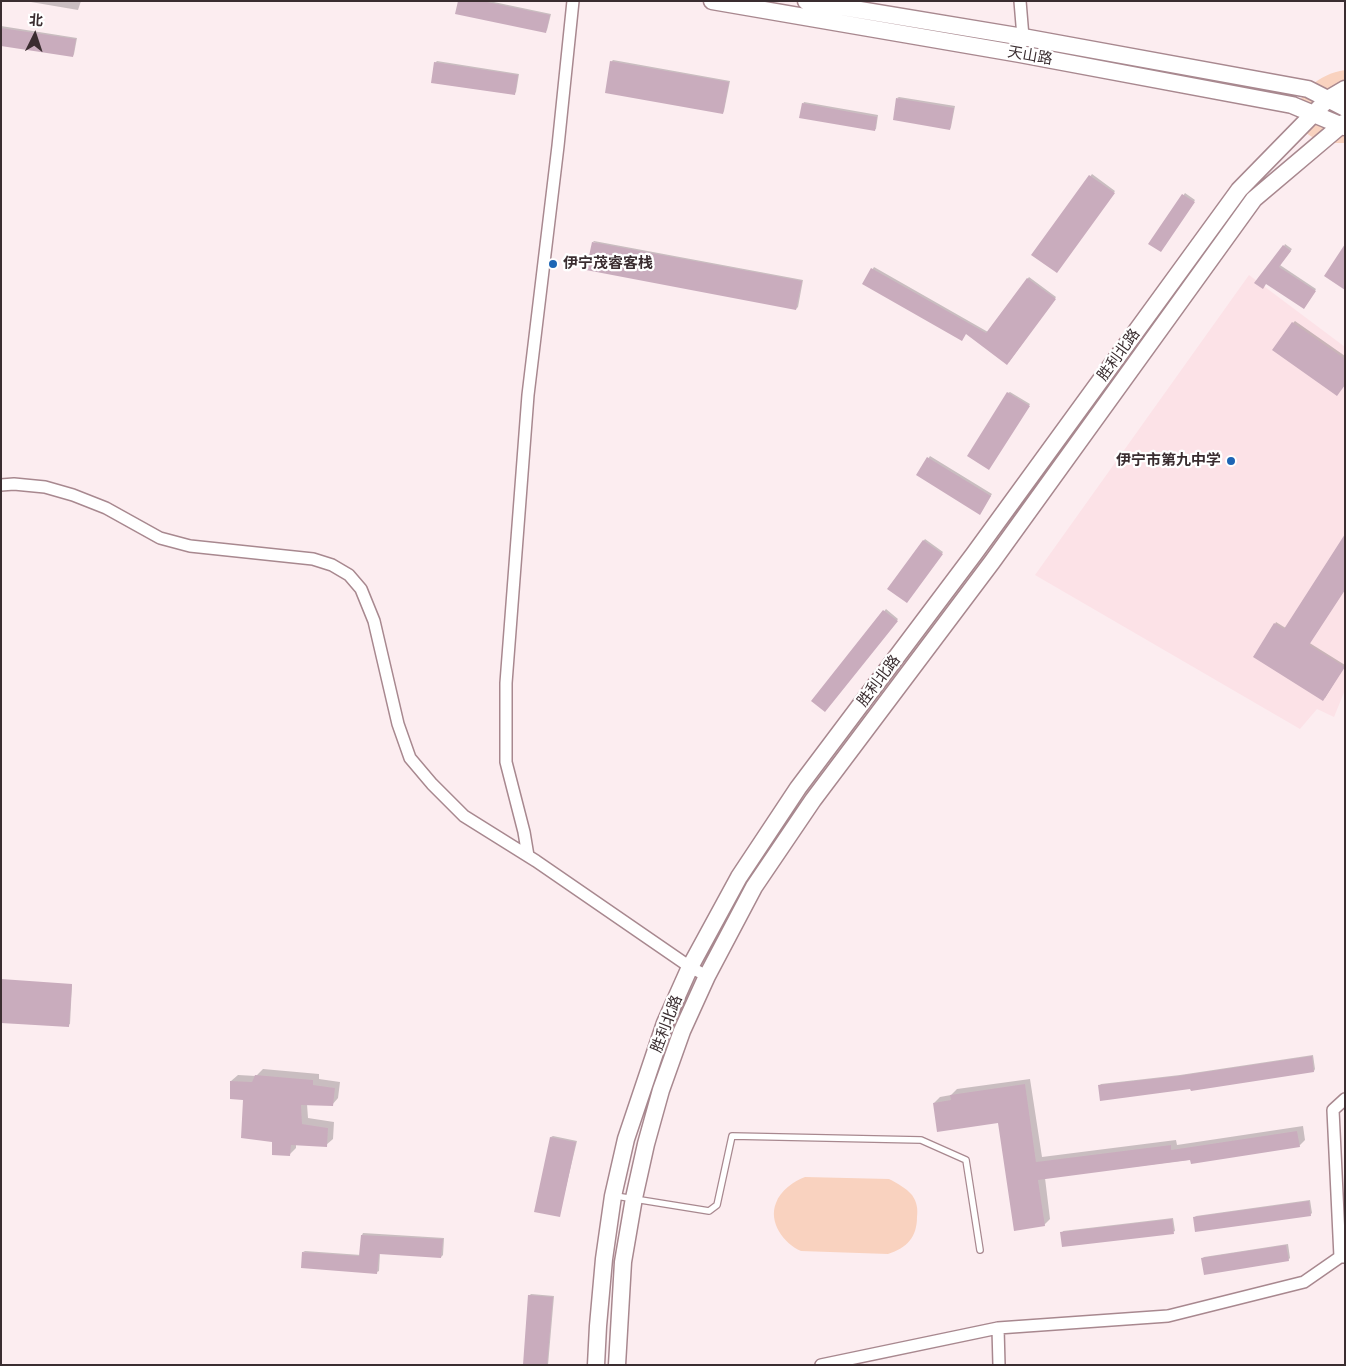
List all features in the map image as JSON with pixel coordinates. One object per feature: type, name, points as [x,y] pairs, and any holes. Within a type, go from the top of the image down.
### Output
[{"type":"main road","name":"天山路","points":[[712,1],[1020,54],[1292,105],[1344,125]]},
{"type":"main road","name":"天山路","points":[[806,1],[1023,37],[1308,89],[1345,108]]},
{"type":"main road","name":"胜利北路","points":[[596,1365],[604,1259],[614,1196],[626,1139],[665,1023],[690,967],[739,877],[798,788],[974,554],[1239,190],[1328,99],[1345,89]]},
{"type":"main road","name":"胜利北路","points":[[617,1365],[623,1262],[634,1198],[661,1090],[682,1032],[707,976],[754,887],[812,800],[992,562],[1254,199],[1344,125]]},
{"type":"street","points":[[528,856],[524,832],[506,762],[506,683],[528,395],[558,146],[573,1]]},
{"type":"street","points":[[1020,1],[1023,37],[1020,54]]},
{"type":"street","points":[[1,485],[45,487],[73,495],[106,508],[160,538],[190,546],[313,559],[332,565],[348,575],[361,590],[374,621],[398,724],[410,758],[432,784],[464,816],[528,856],[690,967],[707,976]]},
{"type":"street","points":[[821,1365],[998,1328],[1168,1316],[1304,1282],[1342,1257],[1333,1110],[1345,1099]]},
{"type":"street","points":[[998,1328],[999,1365]]},
{"type":"lane","points":[[614,1196],[709,1210],[717,1205],[732,1136],[921,1140],[966,1160],[980,1250]]},
{"type":"shaded area","points":[[1345,70],[1345,143],[1323,141],[1308,134],[1300,124],[1298,111],[1302,98],[1311,86],[1326,76]]},
{"type":"shaded area","name":"伊宁市第九中学","points":[[1249,275],[1345,347],[1345,690],[1334,717],[1317,709],[1300,729],[1035,575]]},
{"type":"shaded area","points":[[805,1177],[889,1179],[895,1182],[910,1192],[916,1203],[917,1224],[913,1236],[906,1245],[888,1254],[801,1251],[795,1248],[779,1232],[774,1218],[774,1210],[778,1199],[784,1191],[796,1181]]},
{"type":"building","points":[[458,1],[482,1],[550,15],[546,33],[455,14]]},
{"type":"building","points":[[1,28],[76,39],[73,57],[1,46]]},
{"type":"building","points":[[610,61],[729,82],[723,114],[605,93]]},
{"type":"building","points":[[434,62],[518,75],[515,95],[431,83]]},
{"type":"building","points":[[896,98],[954,108],[950,130],[893,120]]},
{"type":"building","points":[[802,103],[877,117],[875,131],[799,118]]},
{"type":"building","points":[[1089,175],[1115,193],[1057,273],[1031,255]]},
{"type":"building","points":[[1182,194],[1195,202],[1161,252],[1148,244]]},
{"type":"building","points":[[592,242],[802,281],[796,310],[586,270]]},
{"type":"building","points":[[1345,244],[1345,290],[1324,276]]},
{"type":"building","points":[[1283,245],[1291,251],[1279,267],[1316,291],[1304,309],[1266,284],[1263,289],[1254,283]]},
{"type":"building","points":[[871,268],[986,333],[1027,278],[1056,299],[1007,365],[966,334],[962,341],[862,284]]},
{"type":"building","points":[[1292,322],[1345,359],[1345,385],[1337,396],[1272,350]]},
{"type":"building","points":[[1007,392],[1030,406],[989,470],[967,456]]},
{"type":"building","points":[[927,457],[991,496],[980,515],[916,475]]},
{"type":"building","points":[[1345,534],[1345,590],[1309,645],[1345,667],[1323,701],[1253,657],[1274,623],[1284,629]]},
{"type":"building","points":[[923,540],[943,554],[907,603],[887,589]]},
{"type":"building","points":[[883,610],[898,621],[825,712],[811,701]]},
{"type":"building","points":[[1,979],[72,984],[69,1027],[1,1023]]},
{"type":"building","points":[[1312,1056],[1314,1072],[1191,1091],[1190,1089],[1100,1101],[1098,1085],[1178,1076]]},
{"type":"building","points":[[255,1075],[313,1080],[313,1085],[335,1088],[333,1106],[301,1105],[302,1124],[328,1128],[327,1147],[291,1145],[290,1156],[272,1155],[272,1142],[241,1138],[243,1100],[230,1099],[230,1081],[252,1082]]},
{"type":"building","points":[[1025,1084],[1036,1162],[1171,1145],[1171,1150],[1297,1131],[1300,1147],[1191,1164],[1190,1160],[1038,1180],[1045,1226],[1014,1231],[998,1123],[937,1132],[933,1103],[951,1100],[950,1095]]},
{"type":"building","points":[[550,1137],[576,1142],[560,1217],[534,1212]]},
{"type":"building","points":[[1309,1201],[1311,1216],[1195,1232],[1193,1217]]},
{"type":"building","points":[[1172,1219],[1174,1234],[1062,1247],[1060,1232]]},
{"type":"building","points":[[361,1235],[443,1239],[441,1258],[379,1254],[377,1274],[301,1268],[302,1252],[359,1256]]},
{"type":"building","points":[[1286,1245],[1289,1261],[1204,1275],[1201,1258]]},
{"type":"building","points":[[528,1295],[553,1297],[547,1365],[523,1365]]},
{"type":"place","name":"伊宁茂睿客栈","points":[[553,264]]},
{"type":"place","name":"伊宁市第九中学","points":[[1231,461]]}]
